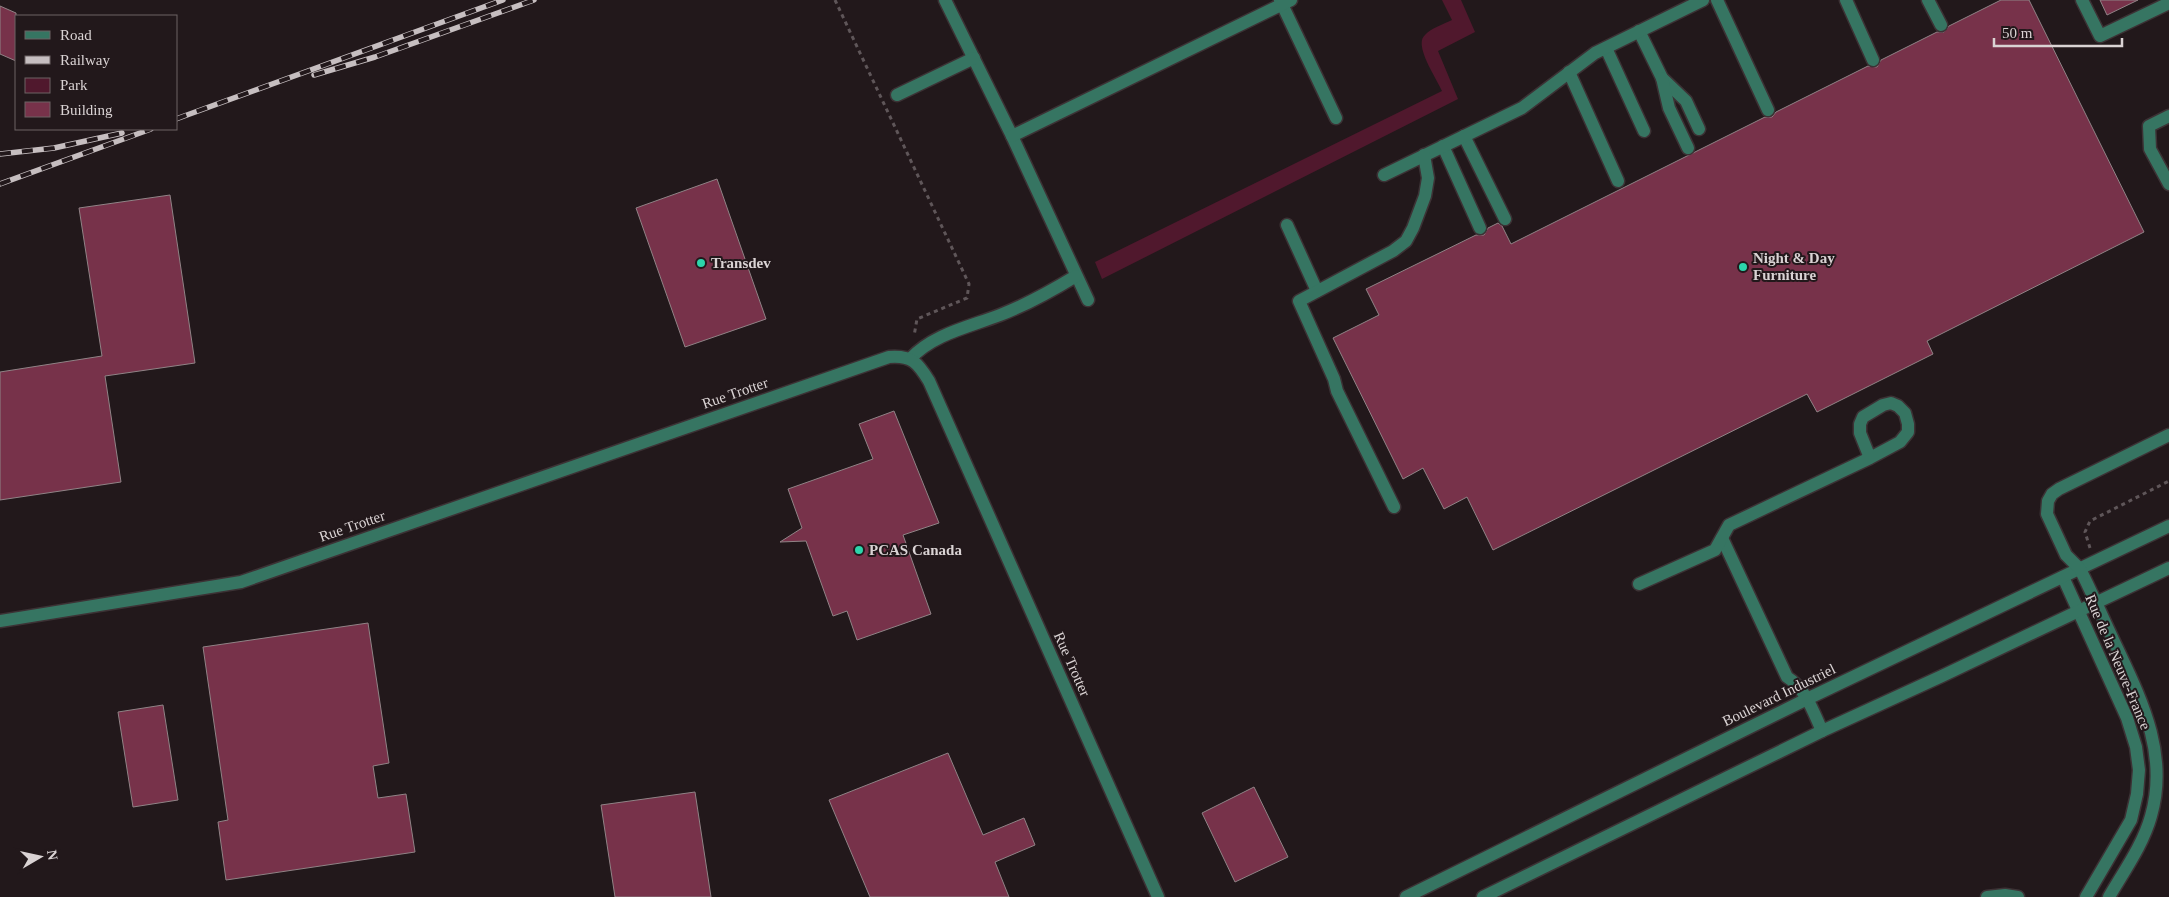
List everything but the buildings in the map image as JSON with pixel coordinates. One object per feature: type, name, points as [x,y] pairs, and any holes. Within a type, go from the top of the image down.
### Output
[{"type":"street","points":[[945,0],[1012,136],[1088,300]]},
{"type":"street","points":[[1384,175],[1522,108],[1595,53],[1703,0]]},
{"type":"street","points":[[1717,0],[1768,110]]},
{"type":"street","points":[[1846,0],[1873,60]]},
{"type":"street","points":[[1928,0],[1940,25]]},
{"type":"street","points":[[2082,0],[2100,36],[2169,3]]},
{"type":"street","points":[[1012,136],[1285,1],[1336,118]]},
{"type":"street","points":[[1639,31],[1662,78],[1669,108],[1688,148]]},
{"type":"street","points":[[1606,48],[1644,130]]},
{"type":"street","points":[[897,95],[974,58]]},
{"type":"street","points":[[1569,72],[1618,181]]},
{"type":"street","points":[[1662,78],[1686,101],[1699,129]]},
{"type":"street","points":[[2169,116],[2149,126],[2150,150],[2169,184]]},
{"type":"street","points":[[1464,136],[1505,218]]},
{"type":"street","points":[[1443,146],[1480,228]]},
{"type":"street","points":[[1394,507],[1337,391],[1334,379],[1299,301],[1393,251],[1406,241],[1413,228],[1428,178],[1424,155]]},
{"type":"street","points":[[1287,226],[1317,291]]},
{"type":"street","points":[[910,359],[921,347],[933,340],[1001,315],[1076,276]]},
{"type":"street","name":"Rue Trotter","points":[[0,621],[241,582],[889,357],[899,356],[910,359],[920,367],[929,381],[1158,897]]},
{"type":"street","points":[[1639,584],[1715,550],[1730,525],[1870,458],[1900,442],[1908,432],[1905,414],[1898,406],[1891,403],[1883,405],[1863,417],[1860,424],[1862,442],[1870,458]]},
{"type":"street","points":[[2063,577],[2066,555],[2047,514],[2046,506],[2052,494],[2169,434]]},
{"type":"street","name":"Boulevard Industriel","points":[[1406,897],[1807,698],[2169,526]]},
{"type":"street","points":[[1722,538],[1787,677],[1796,683],[1807,698],[1822,730]]},
{"type":"street","name":"Rue de la Neuve-France","points":[[2066,555],[2080,569],[2096,602],[2142,703],[2154,738],[2158,771],[2156,794],[2145,835],[2108,897]]},
{"type":"street","points":[[1483,897],[1822,730],[2169,568]]},
{"type":"street","name":"Rue de la Neuve-France","points":[[2063,577],[2127,718],[2136,747],[2140,770],[2137,794],[2130,820],[2086,897]]},
{"type":"street","points":[[1987,897],[2005,895],[2018,897]]},
{"type":"path","points":[[835,0],[969,284],[967,298],[917,319]]},
{"type":"path","points":[[2088,545],[2085,529],[2094,517],[2169,481]]},
{"type":"green space","points":[[1442,0],[1461,0],[1475,32],[1438,51],[1458,99],[1102,279],[1095,262],[1442,91],[1427,62],[1422,40],[1434,28],[1452,20]]},
{"type":"railway","points":[[178,118],[503,0]]},
{"type":"railway","points":[[314,75],[375,57],[534,0]]},
{"type":"railway","points":[[0,184],[148,130]]},
{"type":"railway","points":[[0,154],[54,148],[122,133]]},
{"type":"place","name":"Transdev","points":[[701,263]]},
{"type":"place","name":"Night & Day Furniture","points":[[1743,267]]},
{"type":"place","name":"PCAS Canada","points":[[859,550]]}]
